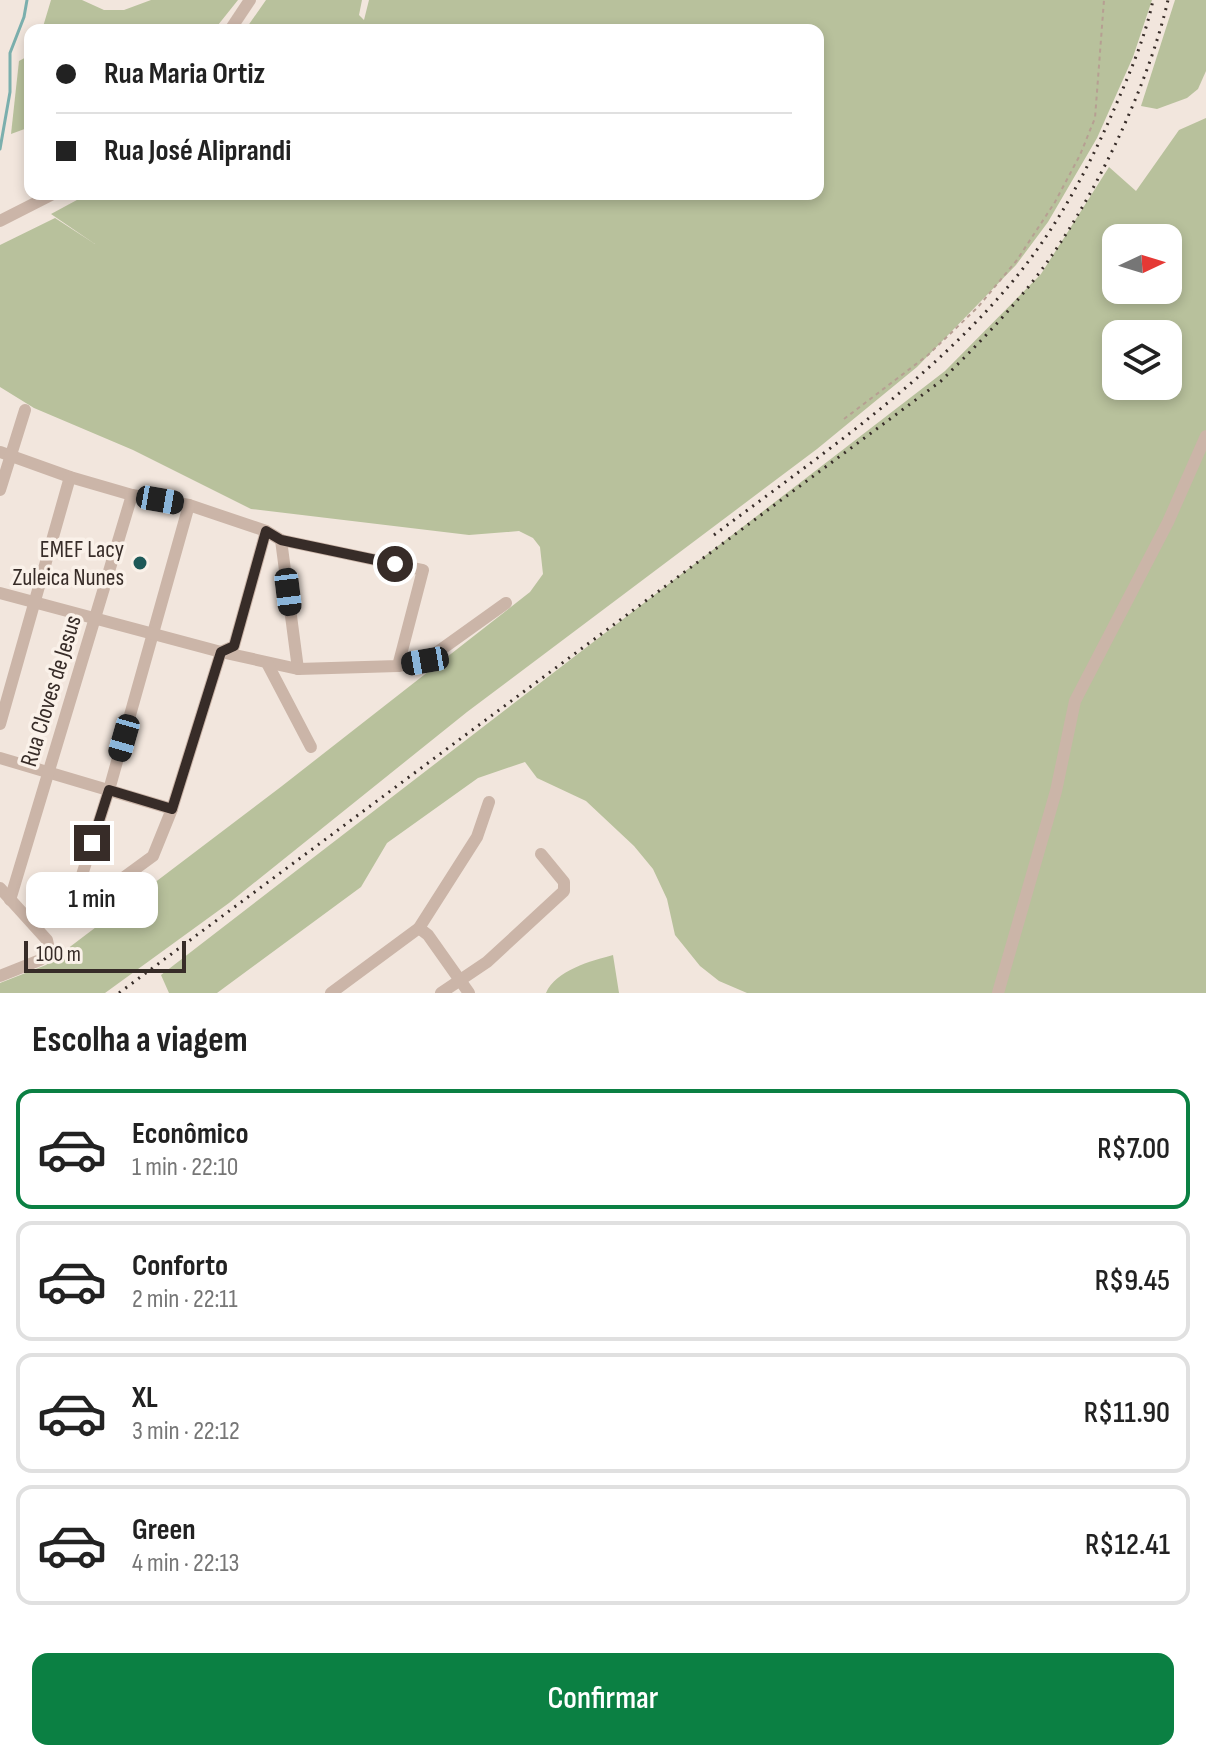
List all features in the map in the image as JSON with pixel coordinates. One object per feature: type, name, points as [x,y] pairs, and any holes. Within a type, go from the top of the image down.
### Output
[{"type":"street","points":[[234,24],[250,0]]},
{"type":"street","points":[[0,221],[41,200]]},
{"type":"street","points":[[0,490],[6,453],[25,410]]},
{"type":"street","points":[[998,993],[1049,817],[1075,701],[1168,522],[1206,436]]},
{"type":"street","points":[[6,453],[70,477],[132,495],[189,505],[266,531],[281,540],[423,570],[398,666]]},
{"type":"street","points":[[0,724],[70,477]]},
{"type":"street","name":"Rua Cloves de Jesus","points":[[10,900],[132,495]]},
{"type":"street","points":[[189,505],[109,790],[75,897],[77,903],[86,905],[153,856],[172,809],[221,652],[234,646],[266,531]]},
{"type":"street","points":[[281,540],[298,669]]},
{"type":"street","points":[[0,593],[221,652],[298,669],[398,666],[425,661],[506,603]]},
{"type":"street","points":[[267,663],[311,747]]},
{"type":"street","points":[[0,758],[172,809]]},
{"type":"street","points":[[331,993],[419,928],[477,837],[489,802]]},
{"type":"street","points":[[441,993],[487,962],[564,891],[564,882],[541,854]]},
{"type":"street","points":[[0,888],[47,940],[49,949],[40,960],[0,976]]},
{"type":"street","points":[[419,928],[428,935],[469,993]]},
{"type":"path","points":[[844,419],[928,355],[978,307],[1017,260],[1055,202],[1095,118],[1104,0]]},
{"type":"green space","points":[[51,0],[82,0],[104,10],[124,10],[151,0],[238,0],[219,24],[44,24]]},
{"type":"green space","points":[[266,0],[362,0],[359,15],[364,20],[369,0],[1152,0],[1133,57],[1097,138],[1048,222],[1016,265],[917,367],[817,449],[467,712],[229,903],[105,993],[0,993],[0,983],[46,965],[282,786],[530,592],[543,574],[540,547],[533,538],[519,531],[469,535],[251,509],[133,450],[34,408],[0,387],[0,245],[55,218],[95,244],[51,214],[77,200],[824,200],[824,24],[249,24]]},
{"type":"green space","points":[[1175,0],[1206,0],[1206,71],[1198,89],[1187,98],[1157,109],[1141,106]]},
{"type":"green space","points":[[24,58],[24,129],[11,134],[19,61]]},
{"type":"green space","points":[[1206,118],[1206,993],[747,993],[719,981],[700,966],[675,935],[667,899],[653,869],[634,846],[586,801],[537,778],[525,762],[478,778],[387,843],[361,887],[217,993],[169,993],[161,975],[945,371],[1041,274],[1109,167],[1136,191],[1179,130]]},
{"type":"green space","points":[[613,955],[619,993],[546,993],[566,972]]},
{"type":"waterway","points":[[0,149],[10,92],[10,53],[27,0]]},
{"type":"railway","points":[[714,535],[912,382],[949,349],[1017,276],[1058,219],[1092,157],[1136,58],[1153,0]]},
{"type":"railway","points":[[119,993],[941,381],[1015,303],[1070,228],[1129,114],[1168,0]]},
{"type":"place","name":"EMEF Lacy Zuleica Nunes","points":[[140,563]]},
{"type":"route","points":[[92,843],[109,790],[172,809],[221,652],[234,646],[266,531],[281,540],[395,564]]}]
